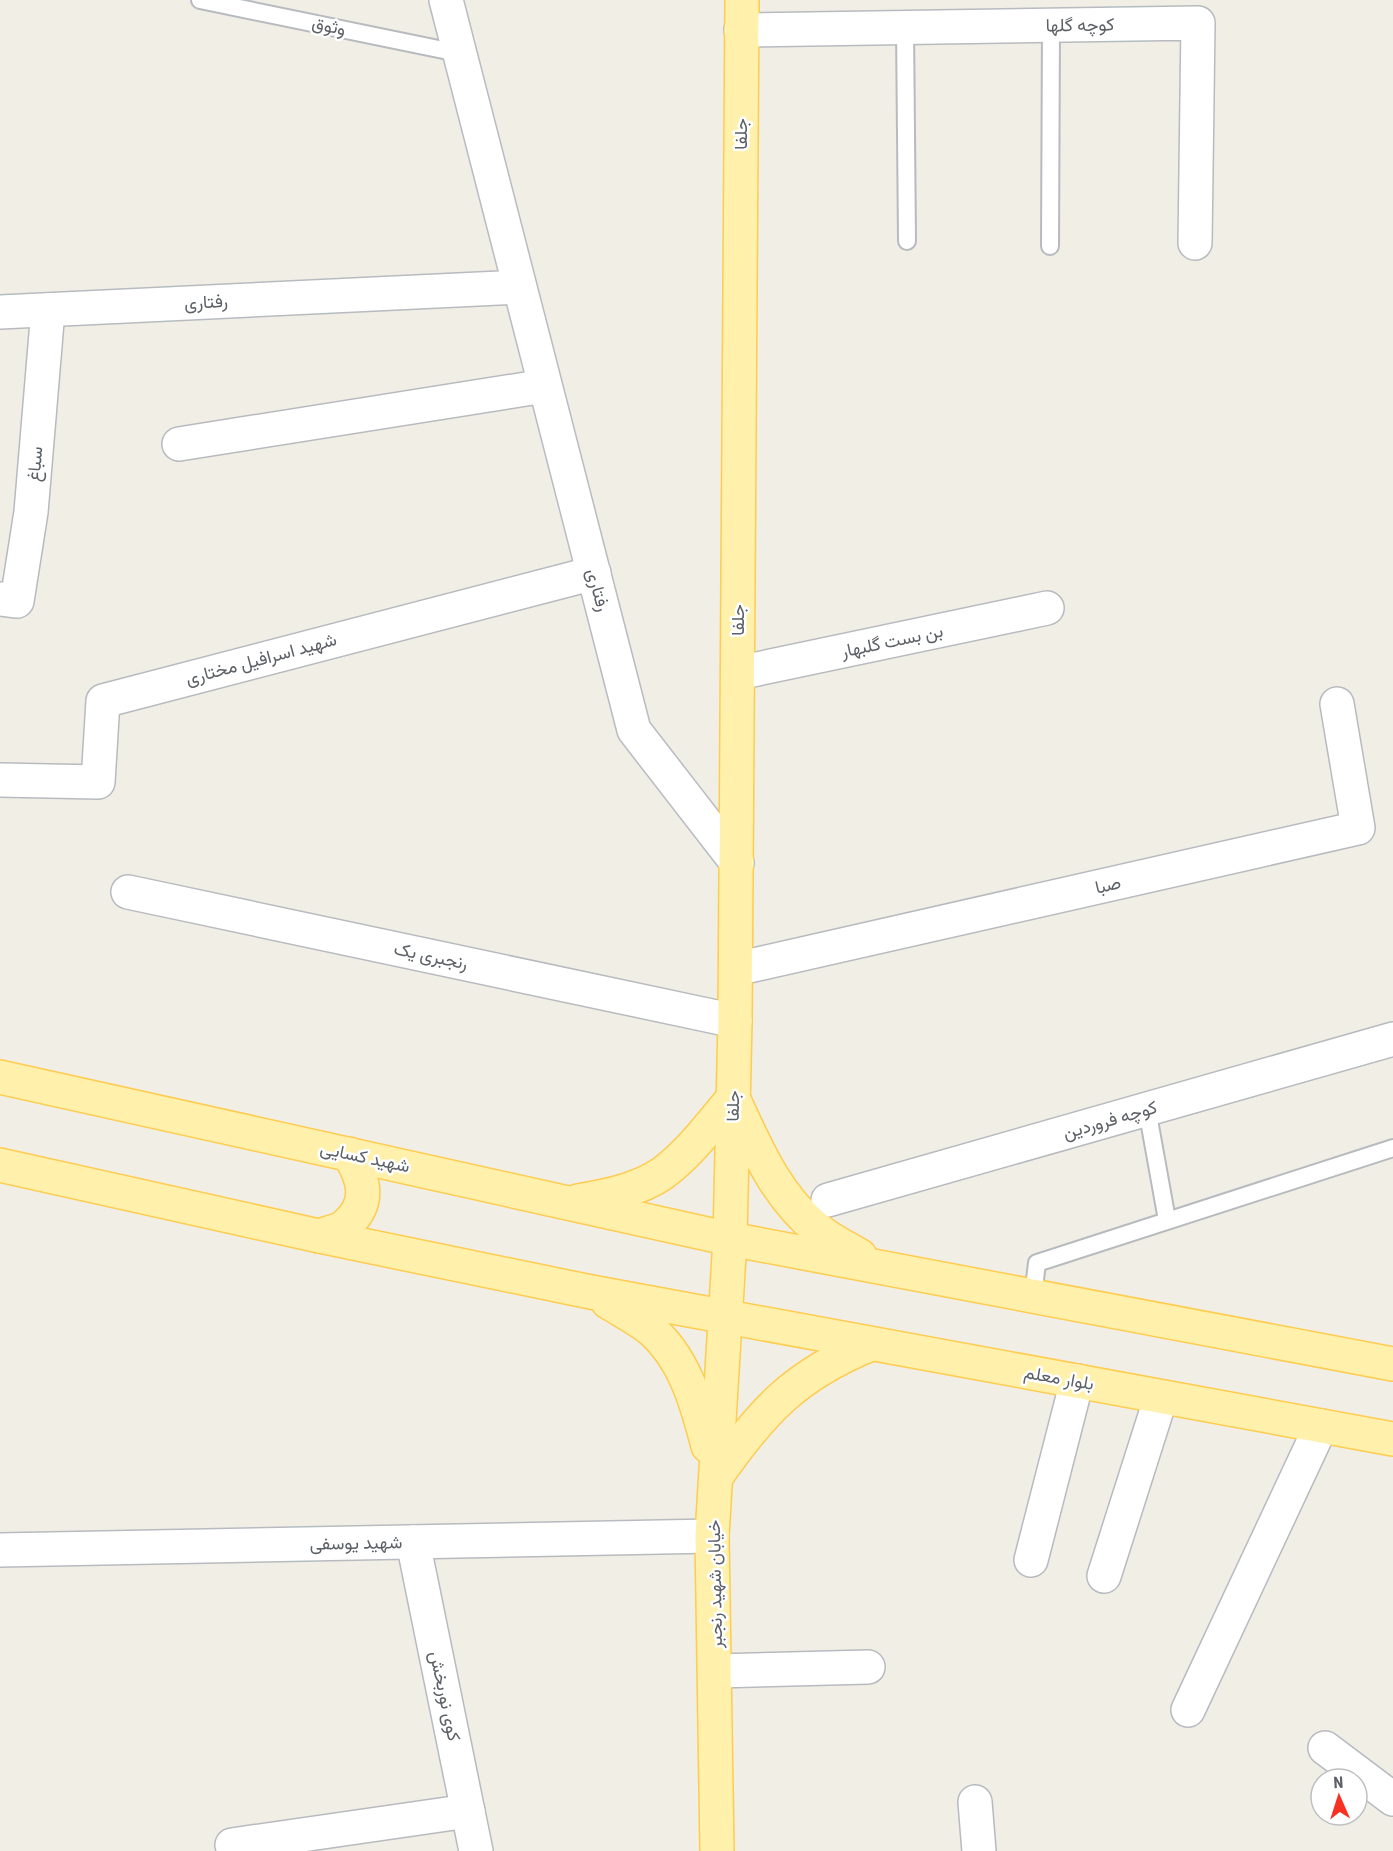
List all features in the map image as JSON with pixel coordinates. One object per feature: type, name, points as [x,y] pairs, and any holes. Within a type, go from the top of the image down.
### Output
[{"type":"main road","name":"جلفا","points":[[725,1317],[730,1239],[736,969],[741,15]]},
{"type":"main road","name":"شهید کسایی","points":[[0,1077],[730,1239]]},
{"type":"main road","points":[[571,1203],[621,1192],[662,1174],[701,1136],[733,1098],[757,1150],[784,1197],[817,1230],[880,1267]]},
{"type":"main road","points":[[319,1236],[345,1227],[361,1205],[363,1177],[349,1154]]},
{"type":"main road","points":[[0,1165],[319,1236],[725,1317]]},
{"type":"main road","points":[[730,1239],[1393,1364]]},
{"type":"main road","points":[[591,1292],[649,1328],[673,1356],[695,1396],[716,1477]]},
{"type":"main road","name":"بلوار معلم","points":[[725,1317],[1393,1439]]},
{"type":"main road","name":"خیابان شهید رنجبر","points":[[717,1851],[716,1671],[712,1536],[725,1317]]},
{"type":"main road","points":[[716,1477],[746,1434],[769,1407],[807,1376],[840,1357],[871,1344]]},
{"type":"street","name":"رفتاری","points":[[446,0],[634,730],[737,863]]},
{"type":"street","name":"کوچه گلها","points":[[741,15],[905,27],[1198,22],[1195,243]]},
{"type":"street","name":"رفتاری","points":[[0,312],[519,287]]},
{"type":"street","name":"سباغ","points":[[0,599],[17,601],[32,512],[48,310]]},
{"type":"street","points":[[179,444],[546,386]]},
{"type":"street","name":"شهید اسرافیل مختاری","points":[[0,780],[98,782],[103,701],[594,573]]},
{"type":"street","name":"بن بست گلبهار","points":[[738,673],[1047,608]]},
{"type":"street","name":"صبا","points":[[736,969],[1358,828],[1337,704]]},
{"type":"street","name":"رنجبری یک","points":[[128,892],[735,1021]]},
{"type":"street","name":"کوچه فروردین","points":[[828,1200],[1393,1039]]},
{"type":"street","points":[[1031,1560],[1077,1382]]},
{"type":"street","points":[[1104,1576],[1161,1397]]},
{"type":"street","points":[[1188,1710],[1322,1426]]},
{"type":"street","name":"شهید یوسفی","points":[[0,1550],[712,1536]]},
{"type":"street","name":"کوی نوربخش","points":[[413,1542],[476,1851]]},
{"type":"street","points":[[716,1671],[868,1667]]},
{"type":"street","points":[[1325,1748],[1393,1799]]},
{"type":"street","points":[[975,1802],[979,1851]]},
{"type":"street","points":[[232,1845],[468,1811]]},
{"type":"lane","name":"وثوق","points":[[200,0],[458,53]]},
{"type":"lane","points":[[1050,246],[1051,25]]},
{"type":"lane","points":[[905,27],[907,241]]},
{"type":"lane","points":[[1147,1109],[1167,1220]]},
{"type":"lane","points":[[1034,1296],[1037,1263],[1393,1148]]}]
